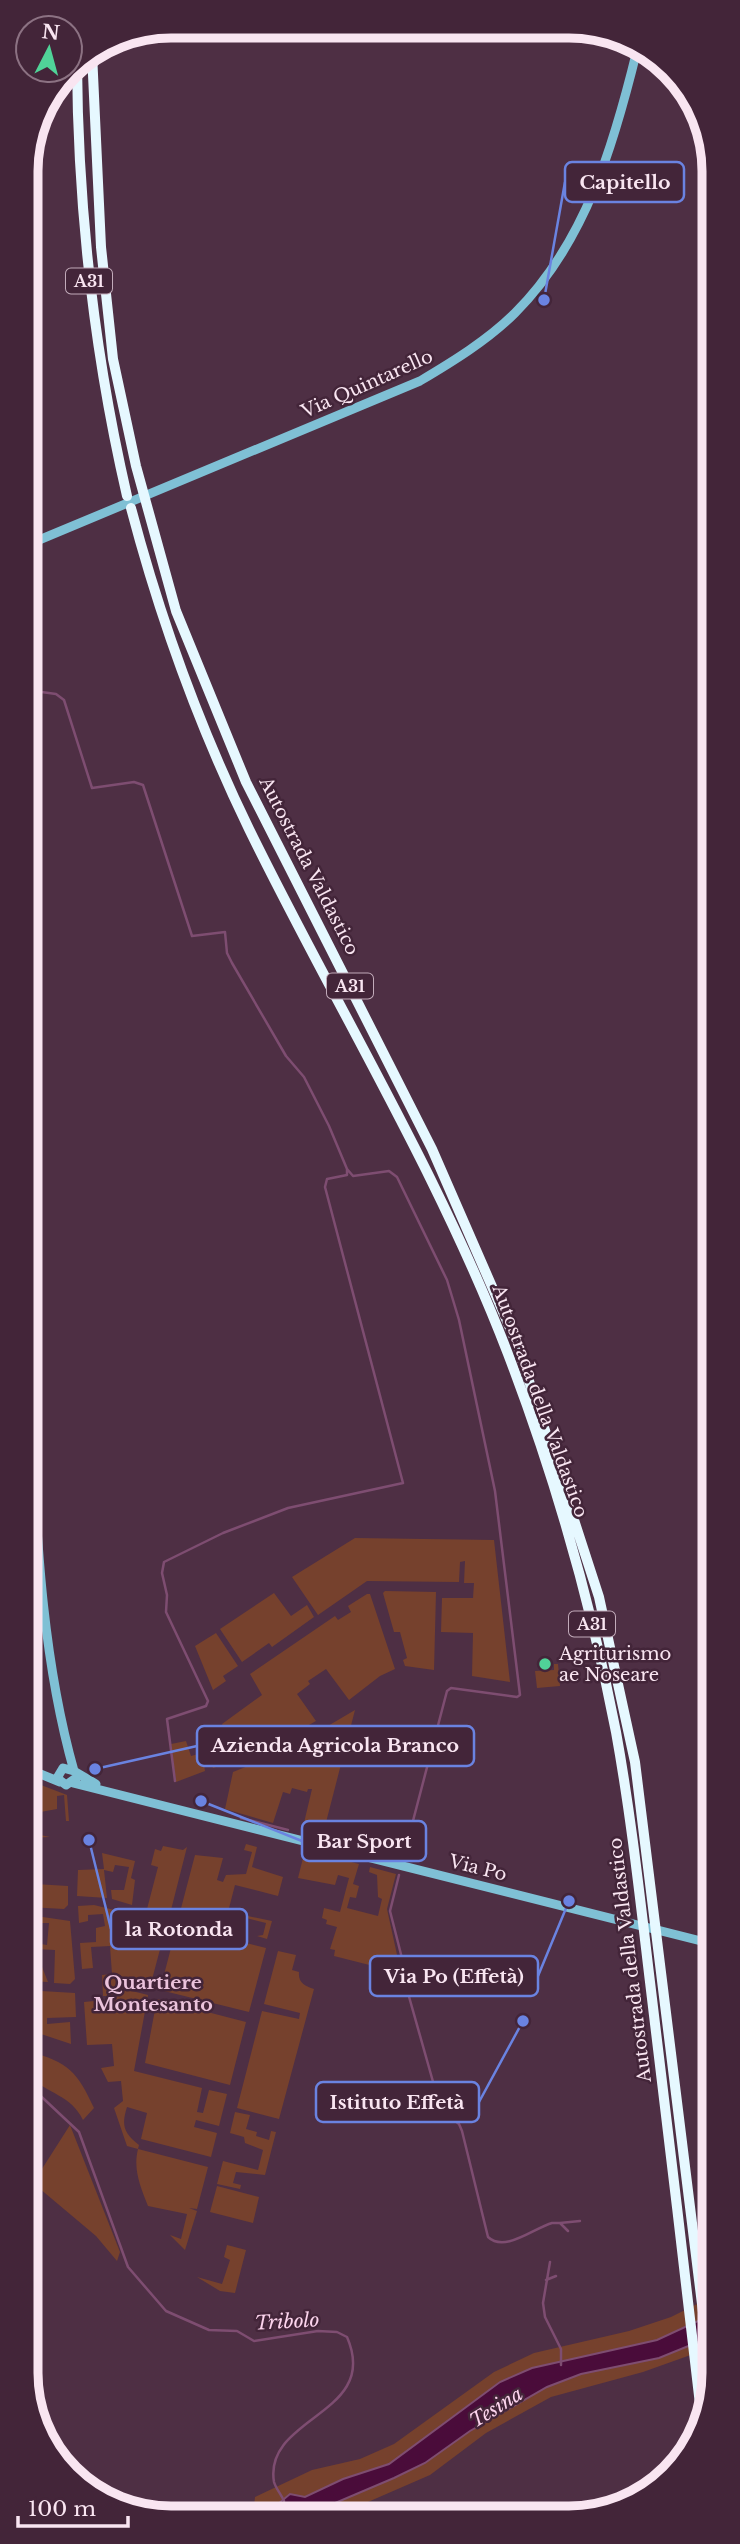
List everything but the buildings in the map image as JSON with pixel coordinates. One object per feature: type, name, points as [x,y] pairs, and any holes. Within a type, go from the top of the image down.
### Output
[{"type":"highway","name":"Autostrada Valdastico","points":[[93,64],[101,247],[113,359],[136,466],[176,611],[247,782],[432,1149],[516,1344],[599,1597],[635,1762],[654,1911]]},
{"type":"highway","name":"A31","points":[[78,84],[81,199],[91,304],[103,383],[127,496]]},
{"type":"highway","name":"Autostrada della Valdastico","points":[[131,508],[161,611],[209,742],[275,881],[439,1194],[520,1385],[564,1519],[595,1637],[622,1770],[642,1907],[699,2398]]},
{"type":"highway","name":"Autostrada della Valdastico","points":[[654,1911],[701,2294]]},
{"type":"street","name":"Via Quintarello","points":[[39,540],[420,381],[453,361],[514,314],[549,272],[571,239],[598,183],[620,118],[635,56]]},
{"type":"street","points":[[38,1523],[46,1630],[75,1771],[73,1783]]},
{"type":"street","points":[[60,1783],[57,1776],[69,1745]]},
{"type":"street","name":"Via Po","points":[[38,1770],[68,1767],[114,1792]]},
{"type":"street","points":[[38,1773],[60,1783]]},
{"type":"street","name":"Via Po","points":[[60,1783],[73,1783],[114,1792],[701,1941]]},
{"type":"shaded area","points":[[355,1538],[494,1540],[510,1682],[472,1676],[473,1633],[441,1632],[442,1598],[473,1598],[474,1583],[464,1583],[465,1561],[460,1562],[459,1582],[367,1581],[318,1615],[292,1577]]},
{"type":"shaded area","points":[[436,1592],[434,1670],[405,1666],[403,1660],[407,1658],[400,1632],[394,1632],[383,1593]]},
{"type":"shaded area","points":[[274,1593],[291,1616],[307,1605],[314,1617],[272,1647],[269,1643],[242,1662],[220,1629]]},
{"type":"shaded area","points":[[370,1594],[395,1669],[380,1676],[349,1700],[326,1669],[308,1681],[310,1684],[297,1694],[316,1721],[291,1735],[287,1731],[247,1749],[248,1755],[235,1761],[222,1724],[262,1695],[250,1674],[335,1616],[338,1620],[351,1612],[348,1606]]},
{"type":"shaded area","points":[[216,1633],[238,1666],[223,1676],[226,1681],[213,1690],[195,1646]]},
{"type":"shaded area","points":[[554,1664],[558,1664],[560,1686],[537,1688],[535,1671],[554,1670]]},
{"type":"shaded area","points":[[355,1710],[323,1834],[303,1827],[312,1789],[307,1792],[292,1788],[290,1794],[283,1792],[273,1823],[225,1809],[233,1772],[287,1750]]},
{"type":"shaded area","points":[[186,1741],[191,1756],[202,1753],[205,1771],[176,1782],[171,1744]]},
{"type":"shaded area","points":[[222,1745],[229,1763],[213,1768],[205,1751]]},
{"type":"shaded area","points":[[38,1784],[67,1795],[69,1821],[66,1821],[64,1795],[57,1796],[57,1809],[38,1812]]},
{"type":"shaded area","points":[[246,1844],[257,1847],[252,1867],[283,1877],[278,1896],[235,1885],[228,1912],[272,1921],[267,1939],[257,1936],[263,1935],[266,1923],[246,1918],[245,1922],[234,1919],[234,1930],[179,1916],[195,1855],[223,1858],[217,1880],[223,1882],[226,1875],[246,1874],[252,1852],[244,1850]]},
{"type":"shaded area","points":[[163,1846],[183,1850],[187,1847],[170,1914],[147,1909],[158,1867],[151,1865],[155,1849],[161,1851]]},
{"type":"shaded area","points":[[305,1850],[359,1864],[353,1884],[359,1886],[356,1898],[350,1897],[347,1908],[378,1916],[382,1899],[378,1897],[377,1875],[369,1872],[370,1867],[396,1874],[387,1909],[401,1973],[334,1956],[335,1950],[330,1949],[337,1927],[326,1924],[327,1920],[322,1918],[324,1908],[340,1912],[349,1878],[338,1875],[335,1885],[298,1878]]},
{"type":"shaded area","points":[[102,1853],[135,1861],[131,1878],[135,1880],[132,1905],[112,1899],[111,1890],[124,1890],[129,1867],[115,1865],[113,1872],[104,1870],[107,1898],[77,1896],[78,1870],[104,1869]]},
{"type":"shaded area","points":[[38,1884],[68,1886],[68,1905],[64,1909],[38,1908]]},
{"type":"shaded area","points":[[94,1905],[167,1923],[150,1987],[130,1982],[128,1990],[148,1995],[134,2071],[202,2088],[197,2112],[203,2113],[209,2090],[227,2094],[219,2126],[196,2120],[194,2127],[217,2133],[211,2157],[141,2139],[147,2113],[127,2107],[125,2129],[139,2145],[138,2149],[127,2146],[114,2108],[123,2101],[121,2081],[108,2082],[101,2068],[114,2066],[112,2044],[87,2045],[84,2002],[94,2001],[94,2010],[111,2009],[110,1996],[103,1996],[102,1975],[112,1974],[110,1946],[91,1947],[93,1968],[82,1969],[80,1943],[96,1942],[96,1928],[105,1926],[103,1914],[88,1915],[88,1921],[79,1923],[78,1906]]},
{"type":"shaded area","points":[[38,1916],[70,1921],[75,1979],[70,1984],[54,1983],[55,1950],[38,1949],[38,1944],[47,1945],[49,1923],[38,1923]]},
{"type":"shaded area","points":[[177,1925],[266,1948],[249,2012],[160,1990]]},
{"type":"shaded area","points":[[278,1951],[296,1955],[292,1970],[299,1972],[303,1984],[314,1989],[279,2119],[237,2108],[262,2011],[299,2019],[300,2013],[264,2004]]},
{"type":"shaded area","points":[[38,1957],[48,1982],[38,1981]]},
{"type":"shaded area","points":[[41,1991],[75,1993],[76,2017],[47,2018],[47,2024],[70,2022],[71,2044],[38,2033]]},
{"type":"shaded area","points":[[157,1999],[246,2022],[230,2085],[145,2063]]},
{"type":"shaded area","points":[[38,2055],[70,2070],[83,2086],[94,2108],[83,2120],[66,2100],[38,2083]]},
{"type":"shaded area","points":[[235,2112],[250,2115],[246,2129],[257,2132],[256,2136],[269,2140],[271,2131],[276,2132],[265,2175],[236,2172],[233,2183],[241,2185],[240,2189],[217,2184],[223,2161],[258,2170],[263,2150],[245,2143],[244,2137],[230,2133]]},
{"type":"shaded area","points":[[70,2125],[120,2252],[117,2261],[96,2236],[38,2187],[38,2175]]},
{"type":"shaded area","points":[[138,2149],[208,2167],[197,2209],[189,2208],[197,2211],[185,2250],[170,2235],[181,2239],[187,2214],[148,2206],[137,2171]]},
{"type":"shaded area","points":[[217,2186],[259,2197],[253,2223],[210,2212]]},
{"type":"shaded area","points":[[227,2245],[246,2250],[235,2293],[220,2291],[197,2277],[222,2284],[230,2260],[224,2257]]},
{"type":"shaded area","points":[[701,2302],[701,2351],[643,2372],[551,2397],[486,2433],[430,2475],[359,2506],[254,2506],[255,2497],[312,2470],[360,2459],[394,2444],[494,2372],[534,2353],[629,2331],[671,2317]]},
{"type":"water","name":"Tesina","points":[[701,2320],[701,2341],[659,2358],[581,2374],[547,2387],[470,2431],[425,2463],[394,2478],[328,2506],[276,2506],[290,2494],[305,2497],[343,2479],[389,2464],[500,2382],[532,2368],[657,2340]]},
{"type":"waterway","points":[[39,692],[56,694],[64,700],[92,788],[134,782],[143,785],[192,936],[225,932],[227,953],[232,963],[286,1056],[304,1077],[347,1169],[353,1176],[389,1171],[397,1177],[447,1280],[459,1320],[495,1491],[520,1695],[517,1697],[451,1688],[447,1691],[403,1859],[307,1835]]},
{"type":"waterway","points":[[175,1781],[167,1719],[206,1706],[208,1701],[166,1612],[167,1595],[162,1573],[164,1562],[223,1533],[288,1508],[403,1483],[325,1187],[327,1179],[347,1175],[347,1169]]},
{"type":"waterway","points":[[241,1818],[288,1830]]},
{"type":"waterway","points":[[399,1875],[390,1911],[406,1974]]},
{"type":"waterway","points":[[406,1986],[441,2110],[459,2124],[462,2131],[488,2237],[495,2241],[511,2241],[552,2223],[560,2223],[568,2231]]},
{"type":"waterway","name":"Tribolo","points":[[38,2094],[79,2132],[128,2267],[166,2311],[209,2330],[237,2331],[254,2341],[318,2331],[337,2332],[347,2337],[353,2363],[348,2383],[336,2400],[286,2442],[275,2460],[274,2482],[284,2501]]},
{"type":"waterway","points":[[560,2223],[580,2221]]},
{"type":"waterway","points":[[550,2262],[543,2303],[545,2317],[561,2349],[561,2365]]},
{"type":"waterway","points":[[546,2280],[556,2276]]},
{"type":"place","name":"Capitello","points":[[544,300]]},
{"type":"place","name":"Agriturismo ae Noseare","points":[[545,1664]]},
{"type":"place","name":"Azienda Agricola Branco","points":[[95,1769]]},
{"type":"place","name":"Bar Sport","points":[[201,1801]]},
{"type":"place","name":"la Rotonda","points":[[89,1840]]},
{"type":"place","name":"Via Po (Effetà)","points":[[569,1901]]},
{"type":"place","name":"Istituto Effetà","points":[[523,2021]]},
{"type":"district","name":"Quartiere Montesanto","points":[[153,1993]]}]
